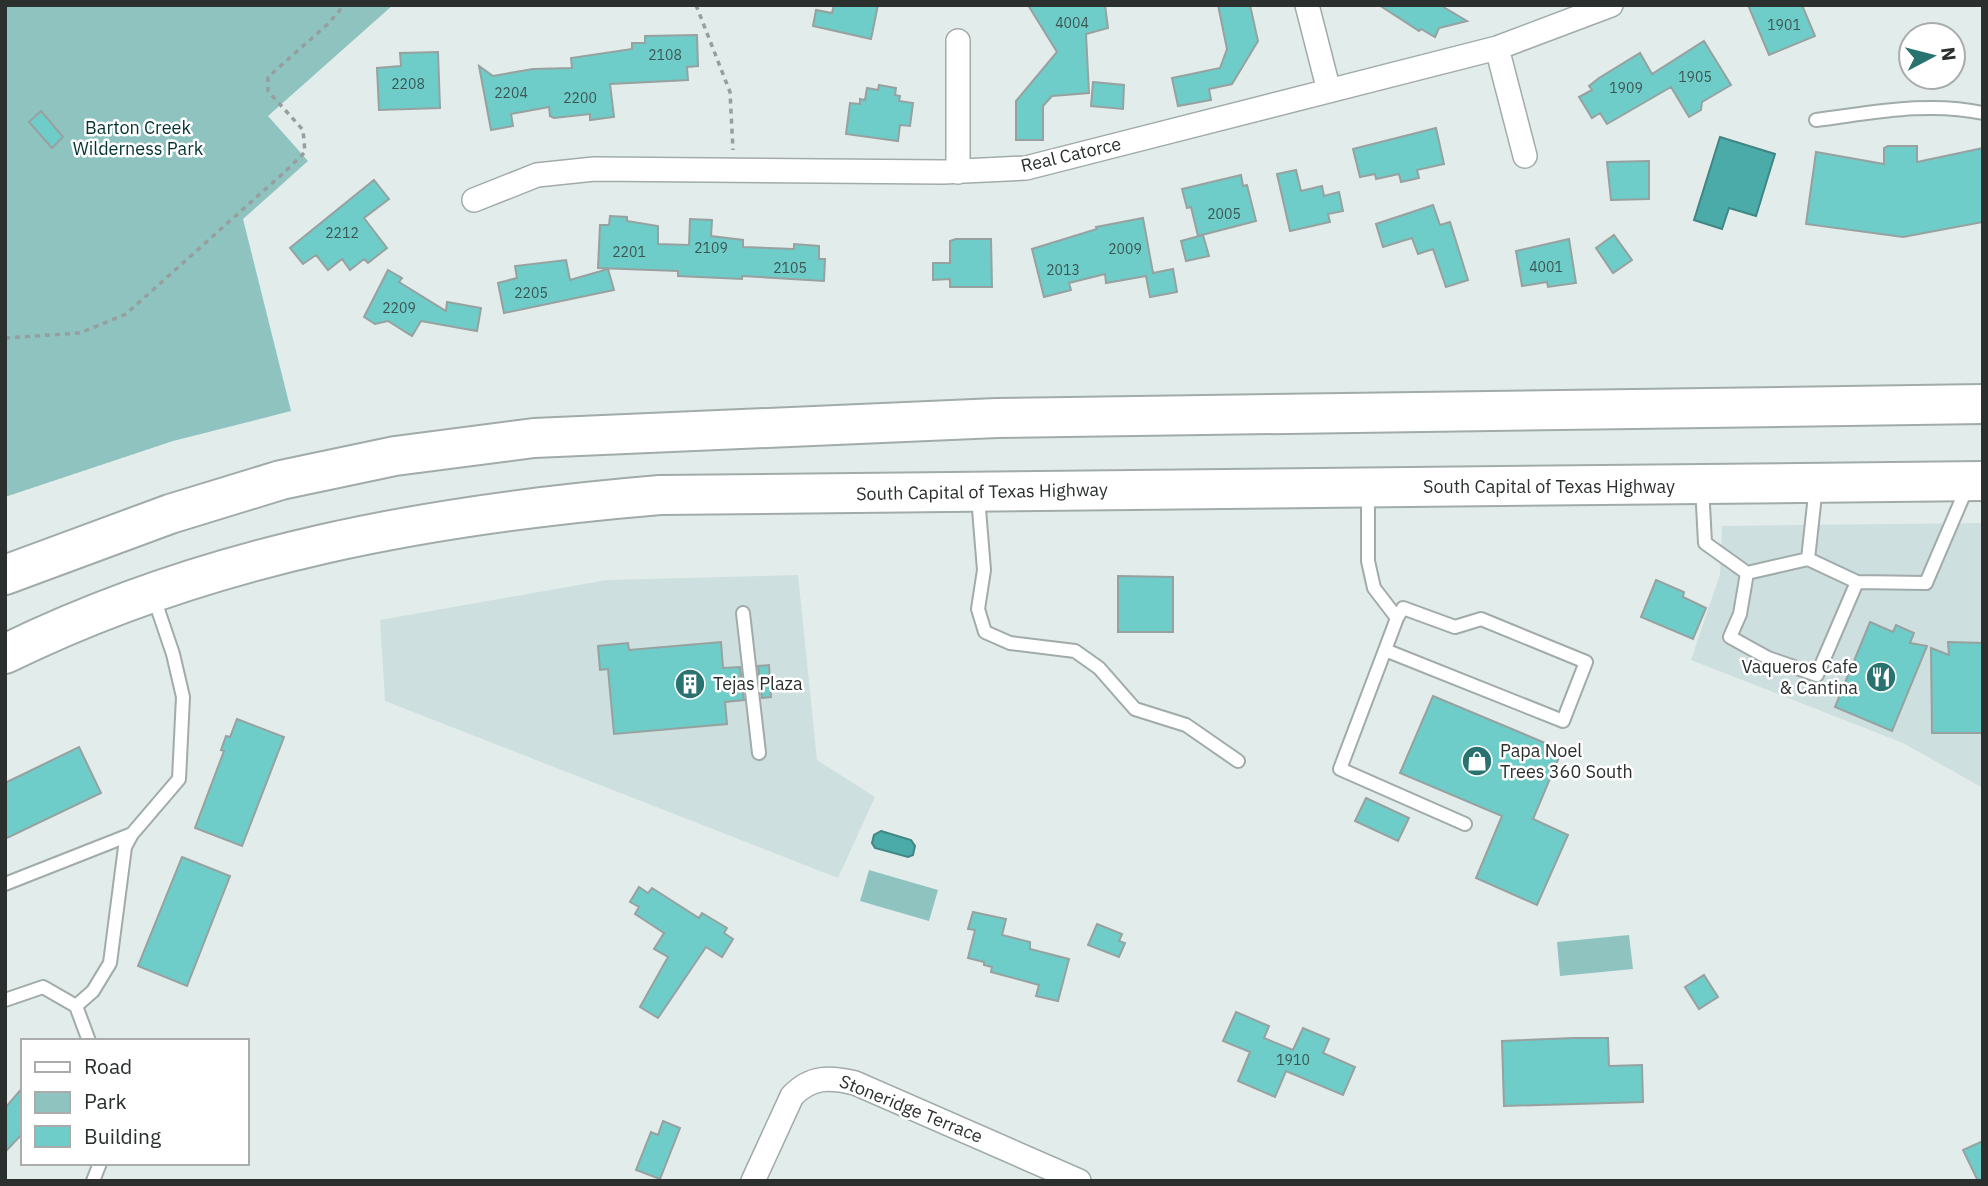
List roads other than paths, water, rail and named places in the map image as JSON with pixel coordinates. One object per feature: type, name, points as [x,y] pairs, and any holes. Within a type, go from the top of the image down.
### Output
[{"type":"highway","points":[[5,575],[170,514],[281,480],[395,456],[534,438],[997,418],[1983,404]]},
{"type":"highway","name":"South Capital of Texas Highway","points":[[5,654],[53,632],[153,594],[255,561],[359,534],[529,507],[660,495],[1976,481]]},
{"type":"street","points":[[1307,5],[1329,90]]},
{"type":"street","name":"Real Catorce","points":[[474,200],[537,175],[594,169],[958,172],[1026,168],[1497,48],[1612,5]]},
{"type":"street","points":[[958,41],[958,172]]},
{"type":"street","points":[[1497,48],[1525,156]]},
{"type":"street","name":"Stoneridge Terrace","points":[[753,1181],[792,1096],[802,1085],[833,1077],[855,1083],[932,1115],[1079,1181]]},
{"type":"lane","points":[[1816,120],[1923,106],[1955,107],[1983,113]]},
{"type":"lane","points":[[1702,486],[1704,543],[1747,573],[1808,559],[1857,582],[1926,583],[1976,481]]},
{"type":"lane","points":[[1808,559],[1816,484]]},
{"type":"lane","points":[[1368,488],[1368,561],[1374,588],[1397,618]]},
{"type":"lane","points":[[977,492],[984,570],[978,609],[985,632],[1010,643],[1075,651],[1099,668],[1135,709],[1186,725],[1238,761]]},
{"type":"lane","points":[[1747,573],[1740,614],[1730,637],[1768,658],[1817,675],[1857,582]]},
{"type":"lane","points":[[76,1006],[93,991],[110,963],[125,847],[132,834],[179,779],[183,697],[173,654],[153,594]]},
{"type":"lane","points":[[1385,650],[1563,720],[1586,662],[1481,619],[1455,627],[1403,608],[1397,618],[1340,769],[1465,824]]},
{"type":"lane","points":[[743,613],[760,753]]},
{"type":"lane","points":[[5,884],[132,834]]},
{"type":"lane","points":[[5,1000],[43,987],[76,1006],[88,1039]]},
{"type":"place","name":"Vaqueros Cafe & Cantina","points":[[1881,677]]},
{"type":"place","name":"Tejas Plaza","points":[[690,684]]},
{"type":"place","name":"Papa Noel Trees 360 South","points":[[1477,761]]},
{"type":"park label","name":"Barton Creek Wilderness Park","points":[[138,138]]}]
